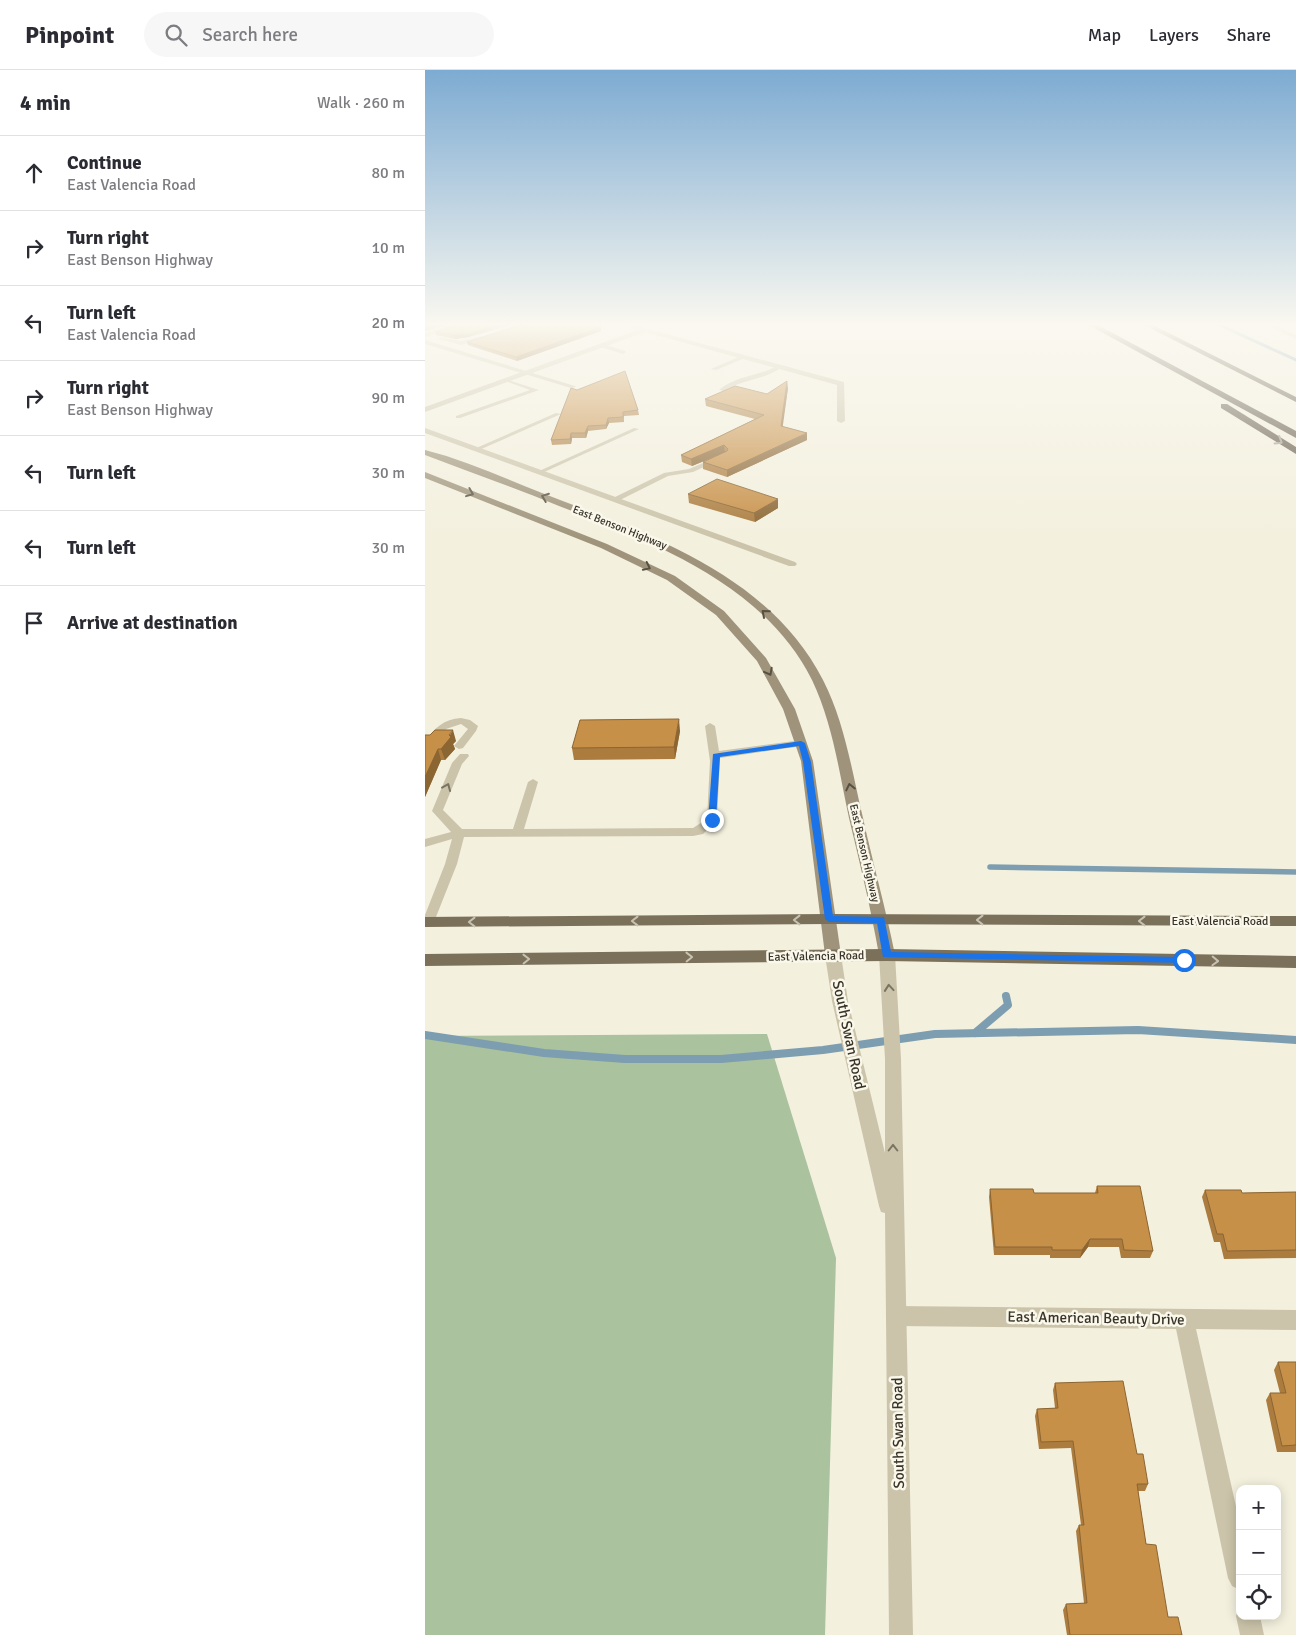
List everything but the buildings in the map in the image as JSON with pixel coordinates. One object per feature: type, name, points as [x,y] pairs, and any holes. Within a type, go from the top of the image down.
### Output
[{"type":"highway","points":[[1206,395],[1296,452]]},
{"type":"highway","points":[[1223,395],[1296,434]]},
{"type":"main road","name":"East Benson Highway","points":[[425,452],[639,532],[694,559],[740,591],[777,623],[807,661],[825,697],[842,750],[881,920],[887,955]]},
{"type":"main road","name":"East Benson Highway","points":[[425,475],[604,546],[671,578],[720,613],[762,660],[789,709],[807,762],[833,955]]},
{"type":"main road","name":"East Valencia Road","points":[[426,922],[829,919],[1296,921]]},
{"type":"main road","name":"East Valencia Road","points":[[425,960],[887,955],[1296,962]]},
{"type":"main road","points":[[1248,962],[1296,966]]},
{"type":"street","points":[[425,410],[466,395]]},
{"type":"street","points":[[841,395],[841,421]]},
{"type":"street","name":"East Benson Highway","points":[[425,430],[792,564]]},
{"type":"street","name":"South Swan Road","points":[[833,955],[840,1001],[893,1231]]},
{"type":"street","name":"South Swan Road","points":[[887,955],[893,1058],[893,1231],[901,1635]]},
{"type":"street","name":"East American Beauty Drive","points":[[896,1316],[1296,1320]]},
{"type":"street","points":[[1184,1319],[1239,1575]]},
{"type":"street","points":[[1249,1620],[1252,1635]]},
{"type":"lane","points":[[458,417],[521,395]]},
{"type":"lane","points":[[477,449],[558,414]]},
{"type":"lane","points":[[540,472],[636,429]]},
{"type":"lane","points":[[615,499],[666,474],[691,471],[724,456]]},
{"type":"lane","points":[[430,742],[437,730],[445,724],[467,722],[473,728],[465,746]]},
{"type":"lane","points":[[425,843],[459,833],[683,832],[699,830],[712,820],[716,755],[710,726]]},
{"type":"lane","points":[[716,755],[801,743]]},
{"type":"lane","points":[[459,759],[437,811],[459,833]]},
{"type":"lane","points":[[517,833],[533,782]]},
{"type":"lane","points":[[426,922],[451,864],[459,833]]},
{"type":"green space","points":[[767,1034],[836,1258],[825,1635],[425,1635],[425,1036]]},
{"type":"waterway","points":[[990,867],[1296,872]]},
{"type":"waterway","points":[[975,1033],[1008,1005],[1006,996]]},
{"type":"waterway","points":[[425,1035],[544,1053],[625,1059],[721,1059],[823,1050],[935,1034],[1138,1030],[1296,1040]]},
{"type":"route","points":[[712,820],[716,755],[801,743],[807,762],[829,919],[881,920],[887,955],[1184,960]]}]
